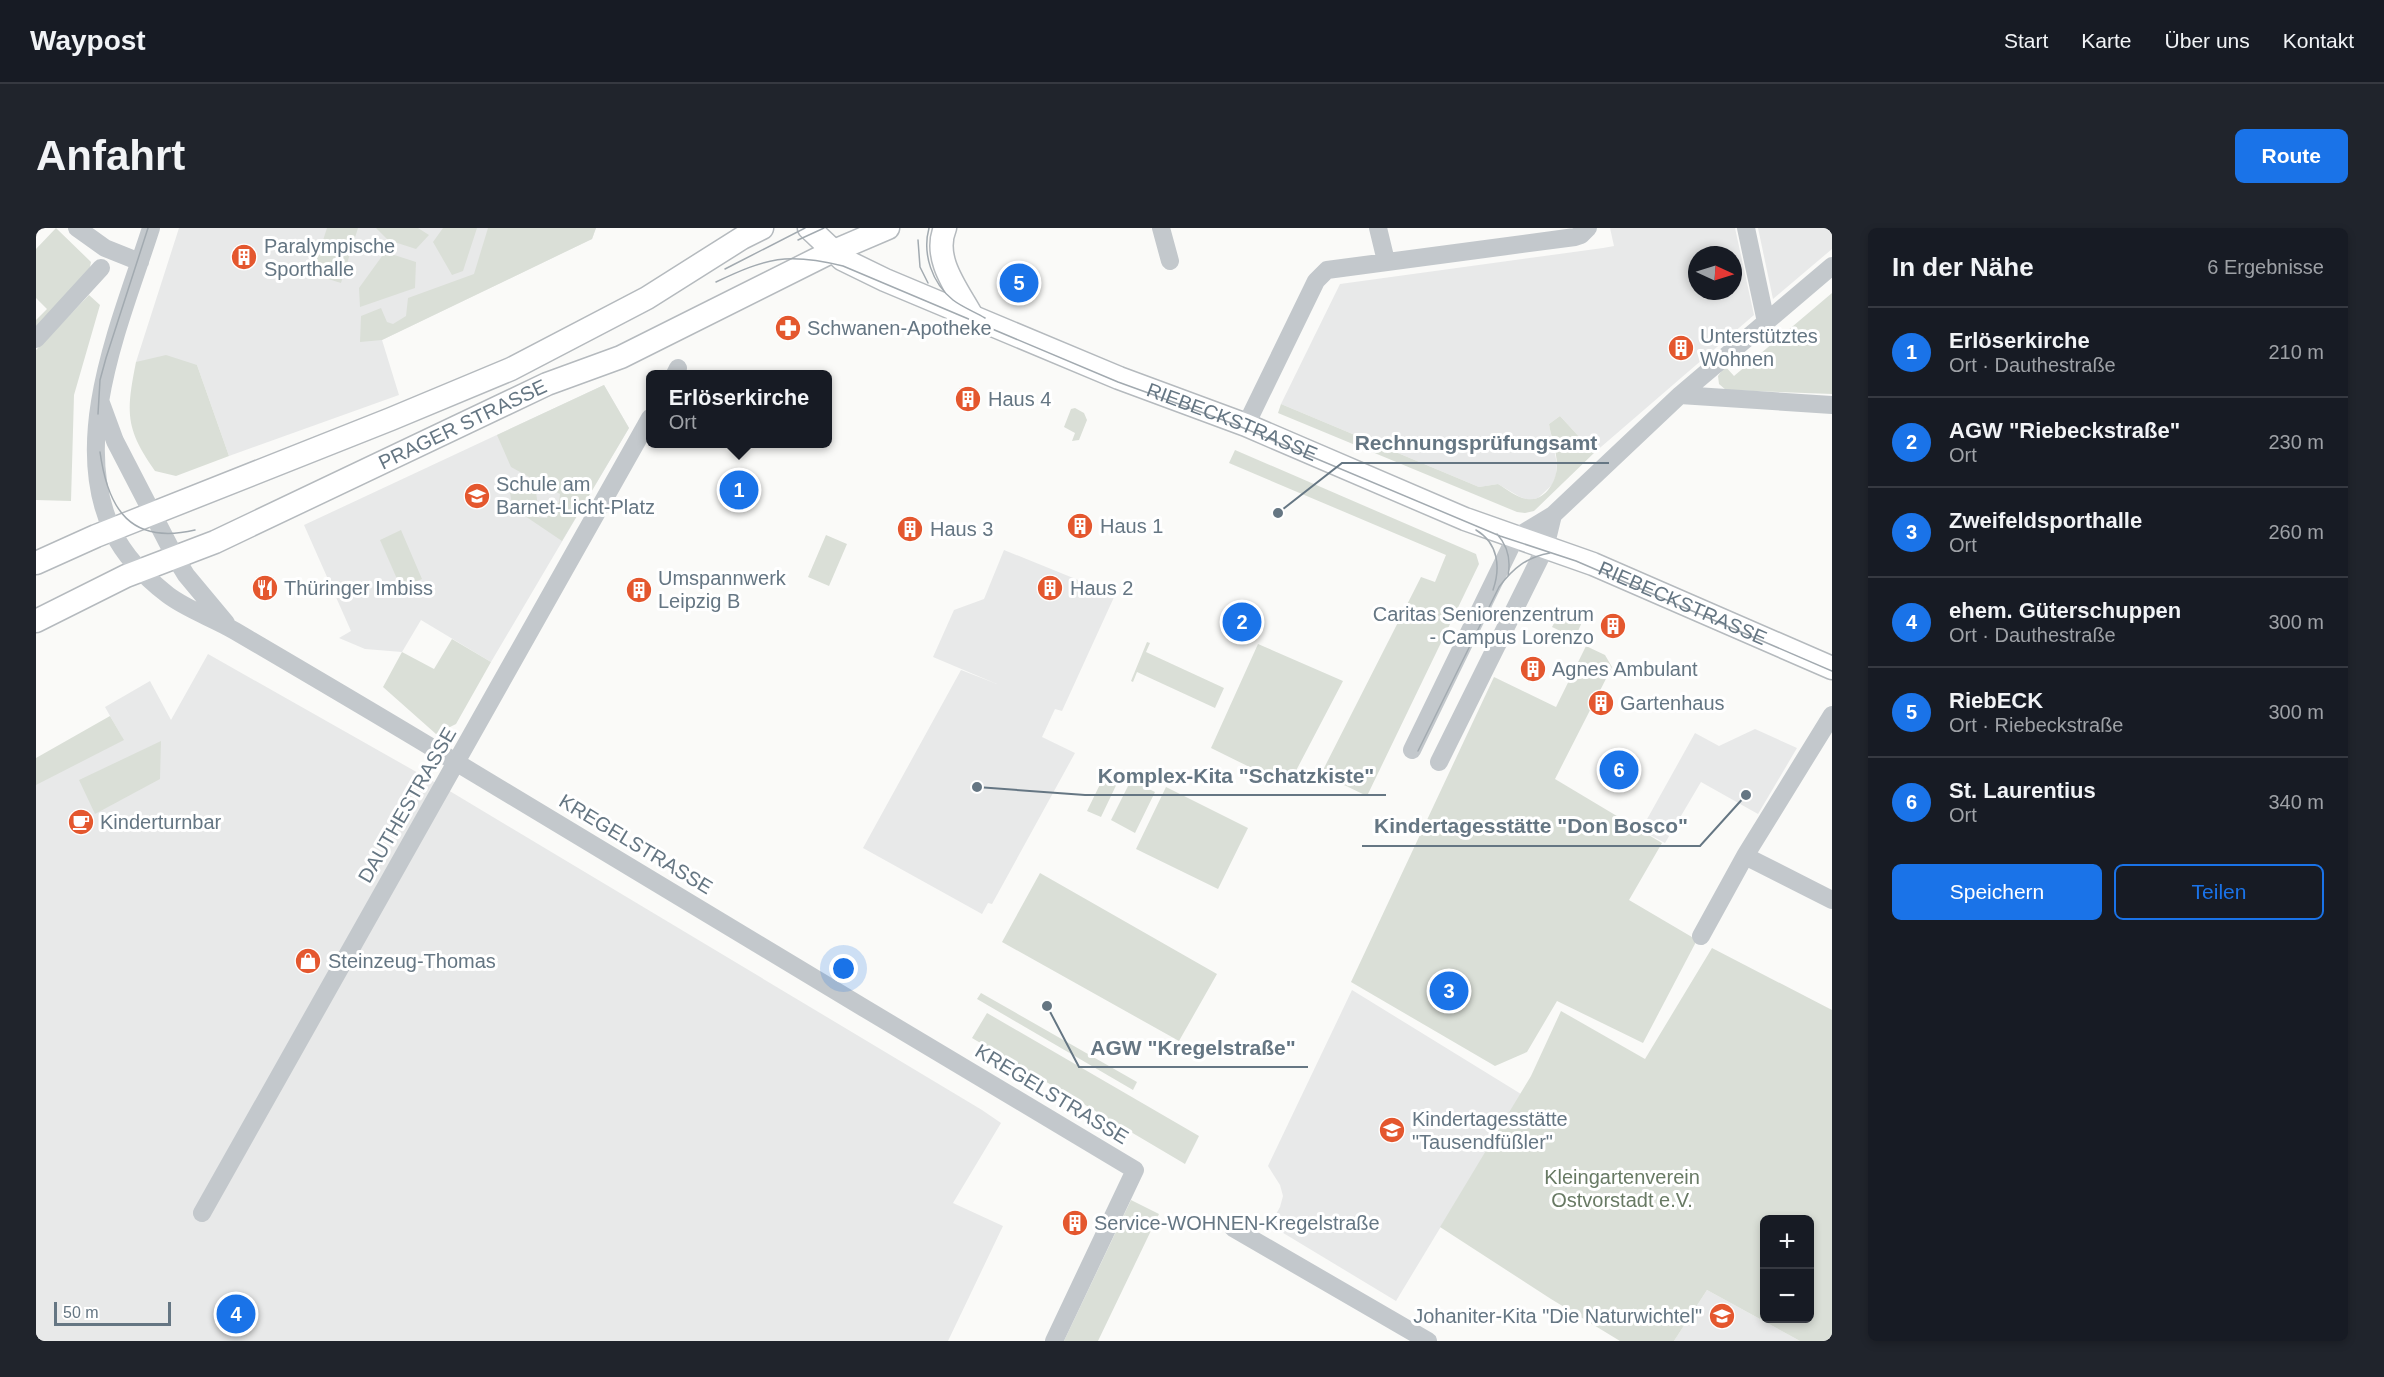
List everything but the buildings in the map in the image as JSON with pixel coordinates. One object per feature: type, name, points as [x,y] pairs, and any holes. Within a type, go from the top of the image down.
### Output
[{"type":"main road","name":"RIEBECKSTRASSE","points":[[809,228],[834,251],[862,270],[1119,378],[1246,425],[1465,519],[1593,564],[1832,668]]},
{"type":"main road","points":[[825,228],[834,251]]},
{"type":"main road","name":"PRAGER STRASSE","points":[[36,621],[140,571],[215,542],[547,384],[621,357],[834,251],[888,228]]},
{"type":"main road","points":[[945,228],[941,249],[948,273],[972,316]]},
{"type":"main road","name":"PRAGER STRASSE","points":[[36,563],[117,539],[152,513],[511,369],[594,328],[647,298],[750,231]]},
{"type":"street","points":[[77,228],[105,248],[140,262]]},
{"type":"street","name":"KREGELSTRASSE","points":[[151,228],[109,359],[97,423],[100,498],[117,539],[140,571],[180,603],[231,629],[457,762],[1136,1170],[1054,1341]]},
{"type":"street","points":[[1161,228],[1170,261]]},
{"type":"street","points":[[1378,228],[1386,261]]},
{"type":"street","points":[[1746,228],[1766,322]]},
{"type":"street","points":[[1246,425],[1320,276],[1328,270],[1575,237],[1587,230]]},
{"type":"street","points":[[1412,750],[1515,538],[1554,515],[1680,395],[1832,266]]},
{"type":"street","points":[[36,339],[101,267]]},
{"type":"street","points":[[1680,395],[1832,405]]},
{"type":"street","points":[[100,401],[115,441],[175,557],[186,575],[231,629]]},
{"type":"street","name":"DAUTHESTRASSE","points":[[201,1213],[646,427]]},
{"type":"street","points":[[1439,762],[1545,548],[1554,515]]},
{"type":"street","points":[[1701,936],[1745,856],[1832,715]]},
{"type":"street","points":[[1745,856],[1832,900]]},
{"type":"street","points":[[1233,1228],[1428,1341]]},
{"type":"shaded area","points":[[179,228],[596,228],[592,239],[382,340],[399,395],[229,456],[197,365],[136,362]]},
{"type":"shaded area","points":[[1610,228],[1735,228],[1739,246],[1688,246],[1688,300],[1742,300],[1742,260],[1754,315],[1594,453],[1560,416],[1549,424],[1557,464],[1556,475],[1552,485],[1538,498],[1529,500],[1520,497],[1498,484],[1479,487],[1281,404],[1340,284],[1614,246]]},
{"type":"shaded area","points":[[1758,228],[1832,228],[1832,249],[1773,299]]},
{"type":"shaded area","name":"Schule am Barnet-Licht-Platz","points":[[604,385],[629,428],[491,662],[421,620],[402,652],[365,649],[339,638],[351,631],[304,525]]},
{"type":"shaded area","points":[[1004,550],[1115,595],[1062,711],[1055,709],[1042,737],[1075,753],[992,904],[988,903],[982,914],[863,848],[961,670],[997,684],[933,657],[954,610],[984,599]]},
{"type":"shaded area","points":[[208,654],[443,787],[1001,1123],[953,1203],[1003,1226],[948,1341],[36,1341],[36,783],[122,737],[105,707],[150,681],[171,720]]},
{"type":"shaded area","points":[[1755,729],[1797,748],[1758,814],[1701,782],[1665,843],[1641,830],[1695,733],[1719,746]]},
{"type":"shaded area","name":"Kindertagesstätte \"Tausendfüßler\"","points":[[1352,990],[1521,1094],[1396,1301],[1270,1225],[1283,1196],[1280,1185],[1268,1166]]},
{"type":"shaded area","name":"Johaniter-Kita \"Die Naturwichtel\"","points":[[1707,1290],[1760,1319],[1760,1323],[1767,1323],[1800,1341],[1674,1341]]},
{"type":"green space","points":[[56,228],[91,262],[88,277],[36,330],[36,320],[47,309],[36,298],[36,249]]},
{"type":"green space","points":[[327,228],[358,228],[341,283],[312,274]]},
{"type":"green space","points":[[376,228],[418,228],[429,235],[416,249],[388,240]]},
{"type":"green space","points":[[443,228],[477,228],[463,271],[452,275],[433,242]]},
{"type":"green space","points":[[488,228],[596,228],[592,239],[382,340],[360,342],[361,316],[381,308],[387,322],[393,324],[406,316],[408,298],[474,274]]},
{"type":"green space","points":[[385,252],[416,262],[415,288],[360,307],[359,288]]},
{"type":"green space","points":[[1832,293],[1832,394],[1726,390],[1719,384],[1718,376],[1725,366],[1734,376]]},
{"type":"green space","points":[[89,295],[100,305],[74,395],[71,501],[36,500],[36,350]]},
{"type":"green space","points":[[166,355],[197,365],[229,456],[176,476],[155,471],[138,443],[130,420],[136,362]]},
{"type":"green space","points":[[604,385],[629,428],[562,541],[525,516],[547,518],[551,502],[559,503],[560,494],[511,467],[497,435]]},
{"type":"green space","points":[[1281,404],[1479,487],[1498,484],[1527,499],[1544,494],[1555,477],[1557,460],[1549,424],[1560,416],[1594,453],[1534,511],[1517,512],[1278,413]]},
{"type":"green space","points":[[1075,408],[1084,413],[1087,420],[1079,440],[1072,441],[1075,433],[1064,427],[1071,409]]},
{"type":"green space","points":[[1235,450],[1476,554],[1479,564],[1367,796],[1321,774],[1421,577],[1435,582],[1446,555],[1229,463]]},
{"type":"green space","points":[[535,483],[538,508],[513,512],[509,486]]},
{"type":"green space","points":[[401,530],[422,579],[401,588],[380,540]]},
{"type":"green space","points":[[826,535],[847,544],[829,586],[808,577]]},
{"type":"green space","points":[[1560,612],[1582,622],[1575,638],[1552,627]]},
{"type":"green space","points":[[452,639],[491,662],[456,724],[436,734],[383,687],[402,652],[434,669]]},
{"type":"green space","points":[[1147,642],[1150,643],[1146,652],[1224,688],[1215,708],[1137,672],[1133,682],[1131,681]]},
{"type":"green space","points":[[1258,644],[1343,681],[1288,786],[1211,748]]},
{"type":"green space","points":[[1586,646],[1605,655],[1612,667],[1555,779],[1662,843],[1629,900],[1697,940],[1643,1043],[1557,1001],[1527,1052],[1495,1066],[1351,982],[1494,677],[1556,707]]},
{"type":"green space","points":[[110,716],[124,740],[36,785],[36,758]]},
{"type":"green space","points":[[161,741],[160,779],[95,814],[79,780]]},
{"type":"green space","points":[[1108,768],[1121,775],[1101,817],[1087,811]]},
{"type":"green space","points":[[1131,780],[1155,792],[1135,833],[1111,820]]},
{"type":"green space","points":[[1166,787],[1248,828],[1218,889],[1136,849]]},
{"type":"green space","points":[[1040,873],[1217,974],[1179,1041],[1002,942]]},
{"type":"green space","name":"Kleingartenverein Ostvorstadt e.V.","points":[[1712,948],[1832,1010],[1832,1341],[1800,1341],[1767,1323],[1814,1323],[1814,1215],[1760,1215],[1760,1319],[1707,1290],[1674,1341],[1620,1341],[1440,1227],[1531,1076],[1561,1011],[1645,1059]]},
{"type":"green space","points":[[981,993],[1137,1082],[1133,1090],[977,999]]},
{"type":"green space","points":[[987,1013],[1199,1136],[1185,1164],[972,1038]]},
{"type":"green space","points":[[1131,1200],[1159,1214],[1098,1341],[1064,1341]]},
{"type":"tram line","points":[[98,414],[100,380],[148,228]]},
{"type":"tram line","points":[[725,269],[805,228]]},
{"type":"tram line","points":[[798,240],[824,228]]},
{"type":"tram line","points":[[929,228],[928,258],[934,277],[953,300],[985,318]]},
{"type":"tram line","points":[[918,240],[920,267],[928,283]]},
{"type":"tram line","points":[[716,282],[749,267],[778,260],[807,259],[843,266],[1118,382],[1234,424],[1500,536],[1576,561],[1832,671]]},
{"type":"tram line","points":[[100,452],[109,491],[126,518],[139,527],[154,532],[173,533],[195,530]]},
{"type":"tram line","points":[[1476,530],[1489,542],[1496,556],[1497,573],[1493,590]]},
{"type":"tram line","points":[[1497,534],[1508,554],[1508,576]]},
{"type":"tram line","points":[[1418,751],[1499,587],[1521,564],[1534,557],[1550,553]]},
{"type":"place","name":"Paralympische Sporthalle","points":[[244,257]]},
{"type":"place","name":"RiebECK","points":[[1019,283]]},
{"type":"place","name":"Schwanen-Apotheke","points":[[788,328]]},
{"type":"place","name":"Unterstütztes Wohnen","points":[[1681,348]]},
{"type":"place","name":"Haus 4","points":[[968,399]]},
{"type":"place","name":"Erlöserkirche","points":[[739,490]]},
{"type":"place","name":"Schule am Barnet-Licht-Platz","points":[[477,496]]},
{"type":"place","name":"Rechnungsprüfungsamt","points":[[1278,513]]},
{"type":"place","name":"Haus 1","points":[[1080,526]]},
{"type":"place","name":"Haus 3","points":[[910,529]]},
{"type":"place","name":"Thüringer Imbiss","points":[[265,588]]},
{"type":"place","name":"Haus 2","points":[[1050,588]]},
{"type":"place","name":"Umspannwerk Leipzig B","points":[[639,590]]},
{"type":"place","name":"AGW \"Riebeckstraße\"","points":[[1242,622]]},
{"type":"place","name":"Caritas Seniorenzentrum - Campus Lorenzo","points":[[1613,626]]},
{"type":"place","name":"Agnes Ambulant","points":[[1533,669]]},
{"type":"place","name":"Gartenhaus","points":[[1601,703]]},
{"type":"place","name":"St. Laurentius","points":[[1619,770]]},
{"type":"place","name":"Komplex-Kita \"Schatzkiste\"","points":[[977,787]]},
{"type":"place","name":"Kindertagesstätte \"Don Bosco\"","points":[[1746,795]]},
{"type":"place","name":"Kinderturnbar","points":[[81,822]]},
{"type":"place","name":"Steinzeug-Thomas","points":[[308,961]]},
{"type":"place","name":"Zweifeldsporthalle","points":[[1449,991]]},
{"type":"place","name":"AGW \"Kregelstraße\"","points":[[1047,1006]]},
{"type":"place","name":"Kindertagesstätte \"Tausendfüßler\"","points":[[1392,1130]]},
{"type":"place","name":"Service-WOHNEN-Kregelstraße","points":[[1075,1223]]},
{"type":"place","name":"ehem. Güterschuppen","points":[[236,1314]]},
{"type":"place","name":"Johaniter-Kita \"Die Naturwichtel\"","points":[[1722,1316]]}]
